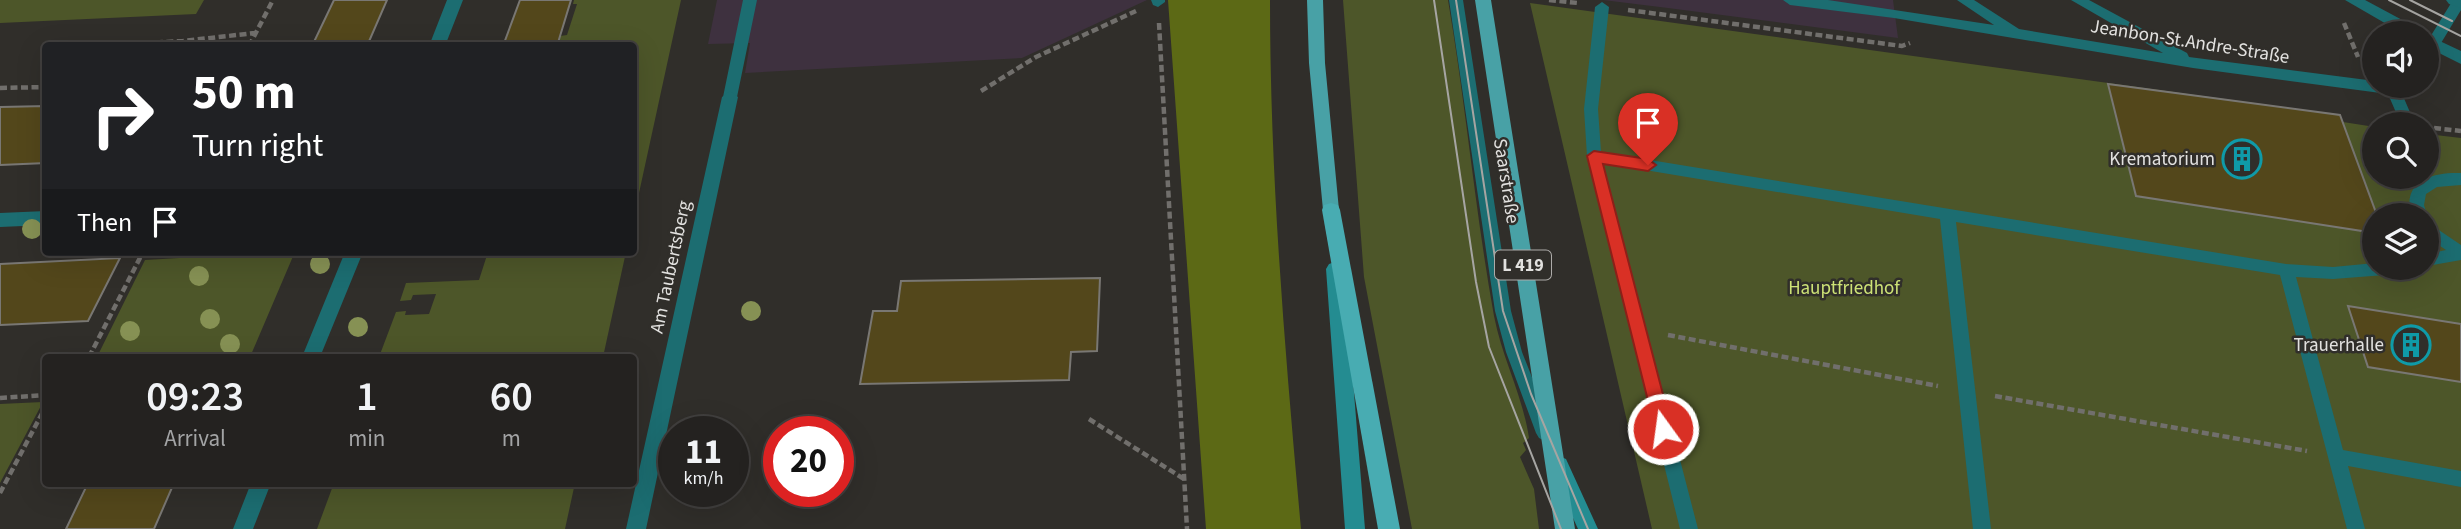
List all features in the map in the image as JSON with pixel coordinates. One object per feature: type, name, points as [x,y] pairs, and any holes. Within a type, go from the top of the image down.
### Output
[{"type":"highway","points":[[1331,210],[1389,529]]},
{"type":"main road","points":[[1315,0],[1317,63],[1355,529]]},
{"type":"main road","name":"Saarstraße","points":[[1483,0],[1565,529]]},
{"type":"main road","name":"Saarstraße","points":[[1550,445],[1588,529]]},
{"type":"street","points":[[439,42],[455,0]]},
{"type":"street","points":[[2353,0],[2392,21]]},
{"type":"street","points":[[2439,50],[2461,58]]},
{"type":"street","name":"Am Taubertsberg","points":[[636,529],[730,97]]},
{"type":"street","points":[[0,220],[42,218]]},
{"type":"street","points":[[312,354],[352,256]]},
{"type":"street","points":[[243,529],[259,487]]},
{"type":"lane","points":[[730,97],[750,0]]},
{"type":"lane","name":"Saarstraße","points":[[1455,0],[1503,311],[1514,352],[1550,445]]},
{"type":"lane","name":"Jeanbon-St.Andre-Straße","points":[[1790,0],[1894,13],[2193,63],[2362,86]]},
{"type":"lane","points":[[1965,0],[2021,35]]},
{"type":"lane","points":[[2078,0],[2193,63]]},
{"type":"lane","points":[[2439,31],[2458,2]]},
{"type":"lane","points":[[1602,7],[1591,109],[1594,156],[1689,529]]},
{"type":"lane","points":[[1594,156],[2286,270],[2333,273],[2362,271]]},
{"type":"lane","points":[[2439,177],[2461,179]]},
{"type":"lane","points":[[1947,213],[1982,529]]},
{"type":"lane","points":[[2439,239],[2461,254]]},
{"type":"lane","points":[[2439,258],[2461,254]]},
{"type":"lane","points":[[2286,270],[2356,529]]},
{"type":"lane","points":[[2335,456],[2461,479]]},
{"type":"path","points":[[251,42],[273,0]]},
{"type":"path","points":[[1549,0],[1902,46],[1961,25]]},
{"type":"path","points":[[981,91],[1037,57],[1158,1],[1187,529]]},
{"type":"path","points":[[165,42],[255,33]]},
{"type":"path","points":[[0,88],[42,87]]},
{"type":"path","points":[[2439,128],[2461,131]]},
{"type":"path","points":[[91,354],[141,256]]},
{"type":"path","points":[[0,398],[42,395]]},
{"type":"path","points":[[0,493],[42,414]]},
{"type":"path","points":[[1089,419],[1185,479]]},
{"type":"shaded area","points":[[717,0],[1147,0],[1022,58],[745,73],[750,43],[708,44]]},
{"type":"shaded area","points":[[1603,0],[1893,0],[1898,38],[1668,8]]},
{"type":"green space","points":[[0,0],[204,0],[196,14],[0,23]]},
{"type":"green space","points":[[574,0],[681,0],[637,202],[637,42],[558,42],[560,36],[567,35],[577,4],[573,4]]},
{"type":"green space","points":[[1168,0],[1270,0],[1276,198],[1301,529],[1206,529]]},
{"type":"green space","points":[[1343,0],[1448,0],[1494,316],[1526,422],[1529,438],[1523,443],[1526,450],[1520,457],[1534,489],[1539,529],[1412,529],[1364,277]]},
{"type":"green space","name":"Hauptfriedhof","points":[[1530,3],[2340,115],[2343,122],[2362,125],[2362,189],[2439,189],[2439,135],[2461,138],[2461,529],[1652,529]]},
{"type":"green space","points":[[214,256],[293,256],[251,354],[98,354],[145,260]]},
{"type":"green space","points":[[487,256],[625,256],[604,354],[380,354],[396,312],[406,311],[405,315],[429,314],[436,294],[413,295],[411,300],[400,301],[406,283],[479,280]]},
{"type":"green space","points":[[42,402],[0,483],[0,404]]},
{"type":"green space","points":[[333,487],[574,487],[565,529],[317,529]]},
{"type":"building","points":[[334,0],[387,0],[369,42],[314,42]]},
{"type":"building","points":[[520,0],[571,0],[558,42],[504,42]]},
{"type":"building","name":"Krematorium","points":[[2108,84],[2340,115],[2362,175],[2362,189],[2367,189],[2372,203],[2362,203],[2362,231],[2136,196]]},
{"type":"building","points":[[42,106],[42,163],[0,165],[0,107]]},
{"type":"building","points":[[120,258],[88,321],[0,325],[0,264]]},
{"type":"building","points":[[1100,278],[1097,351],[1071,352],[1069,380],[860,384],[873,311],[897,311],[901,281]]},
{"type":"building","name":"Trauerhalle","points":[[2348,306],[2461,324],[2461,382],[2368,367]]},
{"type":"building","points":[[86,487],[172,487],[154,529],[66,529]]},
{"type":"tram line","points":[[1434,0],[1476,282],[1489,347],[1561,529]]},
{"type":"tram line","points":[[1456,0],[1503,311],[1531,394],[1588,529]]},
{"type":"tram line","points":[[2389,0],[2461,36]]},
{"type":"tram line","points":[[2410,0],[2452,21]]},
{"type":"place","name":"Krematorium","points":[[2242,159]]},
{"type":"place","name":"Trauerhalle","points":[[2411,345]]},
{"type":"route","points":[[1648,165],[1594,156],[1663,429]]}]
